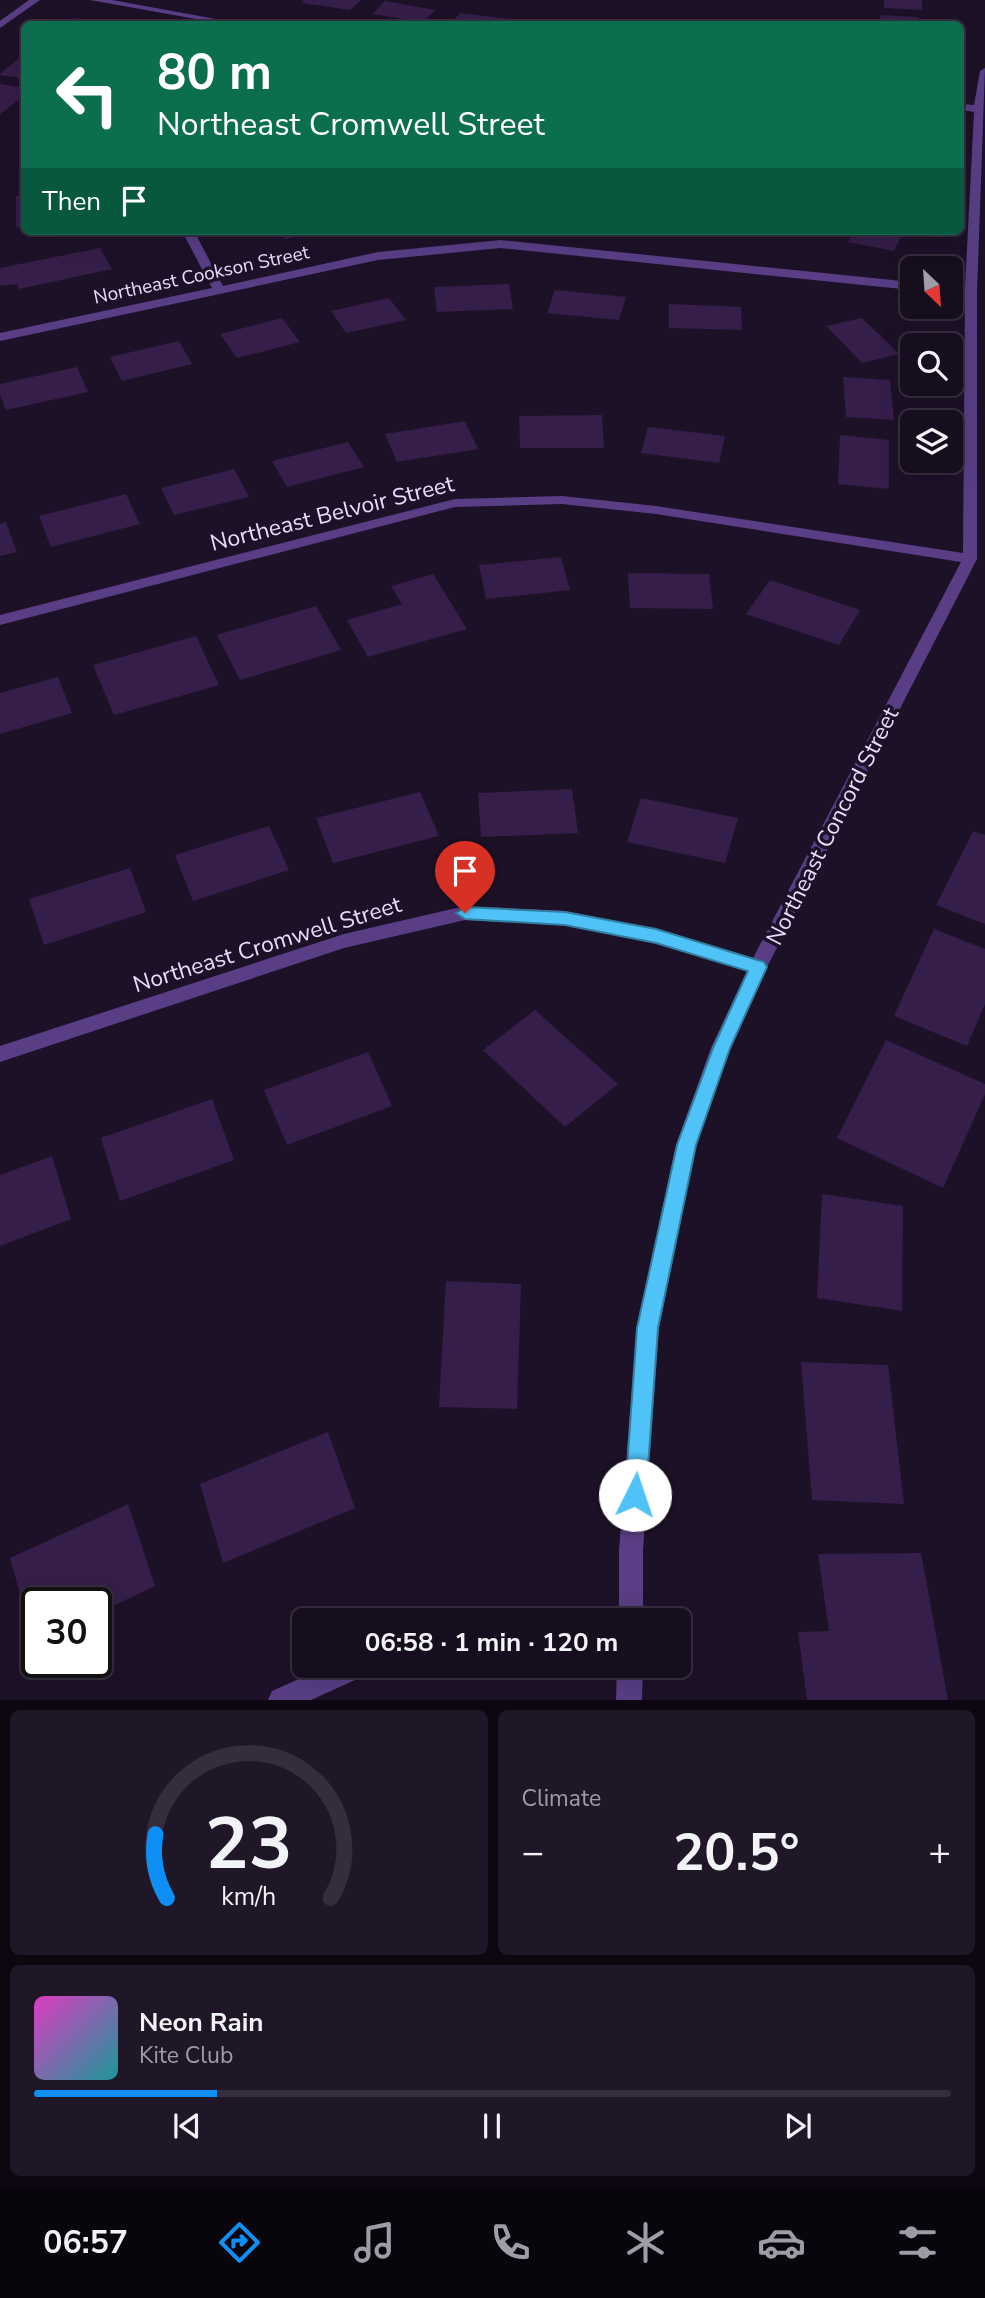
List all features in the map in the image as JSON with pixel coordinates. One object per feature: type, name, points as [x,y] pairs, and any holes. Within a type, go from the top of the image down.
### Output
[{"type":"street","points":[[0,25],[35,0]]},
{"type":"street","points":[[95,0],[219,21]]},
{"type":"street","name":"Northeast Concord Street","points":[[631,1608],[631,1550],[648,1328],[686,1145],[722,1048],[758,967],[970,559],[971,292],[979,109],[985,71]]},
{"type":"street","points":[[964,107],[979,109]]},
{"type":"street","points":[[190,235],[219,290]]},
{"type":"street","name":"Northeast Cookson Street","points":[[0,337],[378,256],[501,244],[900,285]]},
{"type":"street","points":[[963,291],[971,292]]},
{"type":"street","name":"Northeast Belvoir Street","points":[[0,620],[455,503],[562,500],[656,510],[970,559]]},
{"type":"street","name":"Northeast Cromwell Street","points":[[0,1054],[344,941],[465,913],[565,918],[656,936],[758,967]]},
{"type":"street","points":[[281,1699],[329,1678]]},
{"type":"street","points":[[629,1699],[630,1678]]},
{"type":"building","points":[[304,0],[361,0],[350,10],[302,3]]},
{"type":"building","points":[[884,0],[922,0],[922,10],[884,8]]},
{"type":"building","points":[[385,1],[436,10],[423,21],[372,14]]},
{"type":"building","points":[[460,13],[518,20],[517,21],[453,21]]},
{"type":"building","points":[[880,15],[918,17],[919,21],[881,21]]},
{"type":"building","points":[[73,18],[91,21],[68,21]]},
{"type":"building","points":[[21,56],[21,78],[0,74]]},
{"type":"building","points":[[0,84],[21,88],[21,98],[0,114]]},
{"type":"building","points":[[21,195],[21,226],[16,227],[16,196]]},
{"type":"building","points":[[282,235],[303,235],[285,239]]},
{"type":"building","points":[[852,235],[902,235],[894,251],[848,242]]},
{"type":"building","points":[[100,248],[112,269],[19,289],[17,284],[0,286],[0,268]]},
{"type":"building","points":[[509,284],[513,309],[437,312],[434,287]]},
{"type":"building","points":[[555,290],[626,297],[619,320],[547,313]]},
{"type":"building","points":[[389,298],[406,320],[346,333],[331,311]]},
{"type":"building","points":[[669,304],[741,307],[742,330],[669,328]]},
{"type":"building","points":[[282,318],[300,342],[237,358],[220,334]]},
{"type":"building","points":[[862,318],[899,354],[862,363],[826,326]]},
{"type":"building","points":[[179,341],[192,364],[122,381],[110,357]]},
{"type":"building","points":[[77,367],[88,392],[6,410],[0,395],[0,384]]},
{"type":"building","points":[[843,377],[890,380],[894,420],[846,417]]},
{"type":"building","points":[[602,415],[604,448],[520,448],[519,416]]},
{"type":"building","points":[[465,421],[478,449],[397,462],[385,434]]},
{"type":"building","points":[[648,427],[725,436],[719,463],[641,453]]},
{"type":"building","points":[[840,435],[889,440],[889,489],[838,484]]},
{"type":"building","points":[[348,442],[364,467],[287,487],[272,461]]},
{"type":"building","points":[[234,469],[249,497],[174,515],[161,488]]},
{"type":"building","points":[[126,494],[140,524],[51,547],[39,516]]},
{"type":"building","points":[[6,522],[17,552],[0,556],[0,524]]},
{"type":"building","points":[[561,557],[570,590],[486,599],[479,565]]},
{"type":"building","points":[[628,573],[709,574],[713,609],[630,608]]},
{"type":"building","points":[[433,574],[467,629],[368,657],[347,620],[402,604],[391,586]]},
{"type":"building","points":[[770,580],[860,610],[839,645],[746,614]]},
{"type":"building","points":[[316,606],[341,650],[240,680],[217,635]]},
{"type":"building","points":[[196,636],[219,685],[114,715],[93,665]]},
{"type":"building","points":[[58,677],[72,713],[0,734],[0,693]]},
{"type":"building","points":[[572,789],[578,833],[481,837],[478,793]]},
{"type":"building","points":[[420,792],[439,836],[333,863],[316,818]]},
{"type":"building","points":[[641,798],[738,818],[725,863],[627,842]]},
{"type":"building","points":[[269,826],[289,870],[193,901],[175,855]]},
{"type":"building","points":[[973,831],[985,835],[985,924],[936,905]]},
{"type":"building","points":[[130,868],[146,912],[44,945],[29,899]]},
{"type":"building","points":[[934,929],[985,949],[985,1004],[967,1046],[894,1016]]},
{"type":"building","points":[[535,1010],[618,1084],[565,1127],[483,1050]]},
{"type":"building","points":[[886,1040],[985,1084],[985,1094],[943,1188],[837,1138]]},
{"type":"building","points":[[368,1052],[392,1106],[287,1145],[264,1090]]},
{"type":"building","points":[[212,1099],[234,1160],[120,1201],[101,1138]]},
{"type":"building","points":[[52,1156],[71,1219],[0,1246],[0,1175]]},
{"type":"building","points":[[822,1194],[903,1206],[902,1311],[817,1298]]},
{"type":"building","points":[[446,1281],[521,1284],[517,1409],[439,1407]]},
{"type":"building","points":[[801,1362],[888,1365],[904,1504],[812,1500]]},
{"type":"building","points":[[328,1432],[355,1508],[223,1563],[200,1484]]},
{"type":"building","points":[[128,1504],[155,1586],[112,1606],[112,1587],[21,1587],[21,1597],[10,1558]]},
{"type":"building","points":[[921,1553],[948,1700],[807,1700],[798,1632],[829,1631],[818,1554]]},
{"type":"route","points":[[465,913],[565,918],[656,936],[758,967],[722,1048],[686,1145],[648,1328],[635,1495]]}]
